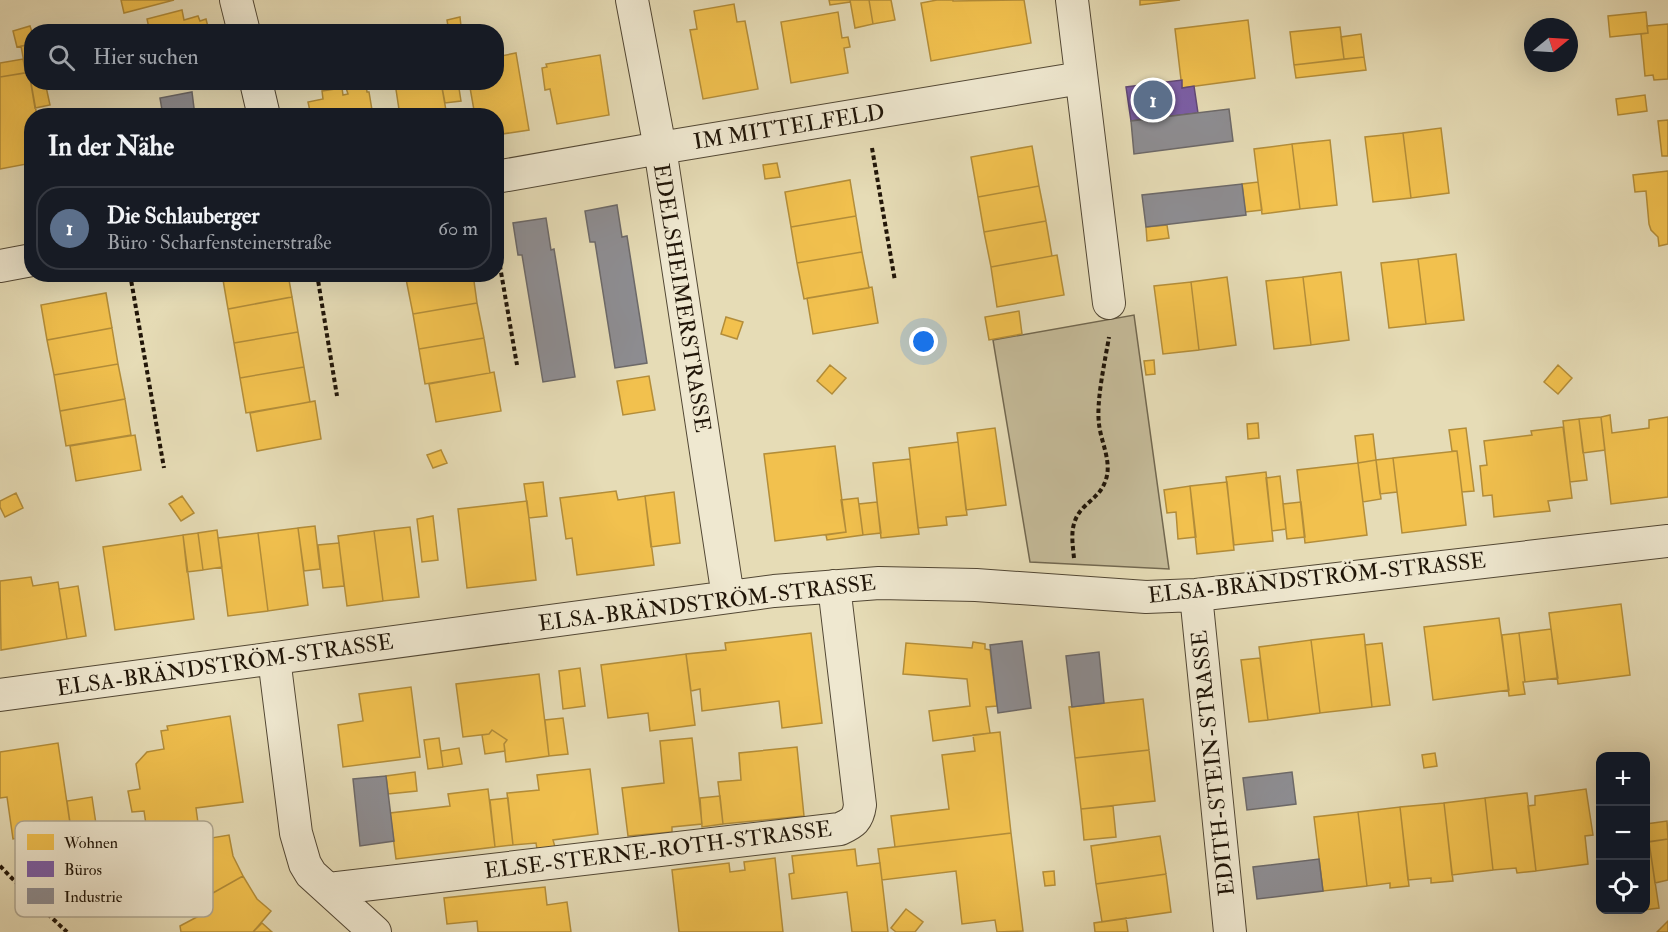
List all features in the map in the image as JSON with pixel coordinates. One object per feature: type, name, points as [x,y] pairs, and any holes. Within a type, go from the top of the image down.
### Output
[{"type":"street","points":[[236,0],[242,24]]},
{"type":"street","name":"EDELSHEIMERSTRASSE","points":[[632,0],[660,148],[728,597]]},
{"type":"street","points":[[1072,0],[1109,303]]},
{"type":"street","name":"IM MITTELFELD","points":[[504,176],[1081,78]]},
{"type":"street","points":[[258,90],[262,108]]},
{"type":"street","points":[[0,266],[24,262]]},
{"type":"street","name":"ELSA-BRÄNDSTRÖM-STRASSE","points":[[0,695],[728,597],[834,585],[931,584],[1146,597],[1196,595],[1668,541]]},
{"type":"street","name":"ELSE-STERNE-ROTH-STRASSE","points":[[329,890],[828,831],[851,824],[859,816],[860,805],[834,585]]},
{"type":"street","name":"EDITH-STEIN-STRASSE","points":[[1196,595],[1230,932]]},
{"type":"street","points":[[274,658],[296,833],[304,864],[311,874],[375,932]]},
{"type":"path","points":[[866,114],[895,281]]},
{"type":"path","points":[[131,282],[164,468]]},
{"type":"path","points":[[318,282],[337,396]]},
{"type":"path","points":[[503,282],[518,365]]},
{"type":"path","points":[[1078,592],[1072,533],[1074,523],[1083,508],[1096,497],[1105,484],[1108,472],[1099,424],[1099,403],[1109,337],[1123,320],[1123,312],[1109,303]]},
{"type":"path","points":[[0,866],[15,881]]},
{"type":"path","points":[[51,917],[67,932]]},
{"type":"shaded area","points":[[1134,315],[1169,569],[1030,562],[993,340]]},
{"type":"building: Wohnen","points":[[121,0],[174,0],[124,13]]},
{"type":"building: Wohnen","points":[[829,0],[850,0],[850,2],[830,5]]},
{"type":"building: Wohnen","points":[[850,0],[869,0],[873,24],[855,28]]},
{"type":"building: Wohnen","points":[[869,0],[891,0],[895,20],[873,24]]},
{"type":"building: Wohnen","points":[[937,0],[1024,0],[1031,43],[931,61],[921,3]]},
{"type":"building: Wohnen","points":[[1140,0],[1180,0],[1140,5]]},
{"type":"building: Wohnen","points":[[734,4],[737,22],[745,21],[758,89],[703,99],[690,30],[697,29],[694,11]]},
{"type":"building: Wohnen","points":[[182,10],[184,20],[198,16],[200,21],[206,19],[207,24],[148,24],[147,19]]},
{"type":"building: Wohnen","points":[[838,12],[842,38],[848,37],[850,47],[844,48],[848,73],[791,83],[781,22]]},
{"type":"building: Wohnen","points":[[1646,12],[1648,33],[1610,37],[1608,16]]},
{"type":"building: Wohnen","points":[[460,17],[461,24],[448,24],[447,20]]},
{"type":"building: Wohnen","points":[[1248,20],[1255,78],[1182,88],[1175,29]]},
{"type":"building: Wohnen","points":[[1668,24],[1668,79],[1654,80],[1653,75],[1645,76],[1641,34],[1648,33],[1647,26]]},
{"type":"building: Wohnen","points":[[1340,27],[1344,59],[1294,65],[1290,32]]},
{"type":"building: Wohnen","points":[[24,28],[24,46],[17,47],[13,31]]},
{"type":"building: Wohnen","points":[[1361,34],[1364,57],[1344,59],[1341,37]]},
{"type":"building: Wohnen","points":[[24,45],[24,62],[21,46]]},
{"type":"building: Wohnen","points":[[516,53],[529,130],[504,134],[504,108],[474,108],[470,90],[504,90],[504,55]]},
{"type":"building: Wohnen","points":[[600,55],[609,115],[557,124],[550,89],[545,90],[542,68],[547,67],[546,64]]},
{"type":"building: Wohnen","points":[[1364,57],[1366,70],[1296,78],[1294,65]]},
{"type":"building: Wohnen","points":[[23,59],[24,73],[0,77],[0,63]]},
{"type":"building: Wohnen","points":[[24,73],[24,90],[32,90],[36,108],[24,108],[24,164],[0,169],[0,77]]},
{"type":"building: Wohnen","points":[[32,90],[47,90],[50,105],[35,108]]},
{"type":"building: Wohnen","points":[[342,90],[343,95],[348,94],[347,90],[367,90],[372,108],[309,108],[308,102],[323,99],[322,91]]},
{"type":"building: Wohnen","points":[[396,90],[442,90],[446,108],[399,108]]},
{"type":"building: Wohnen","points":[[443,90],[459,90],[461,101],[445,103]]},
{"type":"building: Wohnen","points":[[1645,95],[1647,111],[1618,115],[1616,99]]},
{"type":"building: Wohnen","points":[[1668,120],[1668,156],[1662,156],[1658,121]]},
{"type":"building: Wohnen","points":[[1441,128],[1449,193],[1411,198],[1403,133]]},
{"type":"building: Wohnen","points":[[1403,133],[1411,198],[1373,202],[1365,137]]},
{"type":"building: Wohnen","points":[[1330,140],[1337,205],[1300,209],[1292,144]]},
{"type":"building: Wohnen","points":[[1292,144],[1300,209],[1262,214],[1254,149]]},
{"type":"building: Wohnen","points":[[1032,146],[1039,186],[978,197],[971,157]]},
{"type":"building: Wohnen","points":[[777,163],[780,177],[765,179],[763,165]]},
{"type":"building: Wohnen","points":[[1668,171],[1668,244],[1659,246],[1658,237],[1649,224],[1646,191],[1635,192],[1633,175]]},
{"type":"building: Wohnen","points":[[850,180],[856,216],[791,227],[785,192]]},
{"type":"building: Wohnen","points":[[1258,182],[1262,210],[1245,212],[1242,184]]},
{"type":"building: Wohnen","points":[[1039,186],[1046,221],[984,232],[978,197]]},
{"type":"building: Wohnen","points":[[856,216],[862,252],[797,263],[791,227]]},
{"type":"building: Wohnen","points":[[1046,221],[1052,256],[991,267],[984,232]]},
{"type":"building: Wohnen","points":[[1167,225],[1169,238],[1147,241],[1146,227]]},
{"type":"building: Wohnen","points":[[862,252],[869,288],[804,299],[797,263]]},
{"type":"building: Wohnen","points":[[1456,254],[1464,320],[1426,324],[1418,259]]},
{"type":"building: Wohnen","points":[[1057,255],[1064,295],[997,307],[991,267]]},
{"type":"building: Wohnen","points":[[1418,259],[1426,324],[1389,328],[1381,263]]},
{"type":"building: Wohnen","points":[[1341,272],[1349,340],[1311,345],[1303,277]]},
{"type":"building: Wohnen","points":[[1227,277],[1236,345],[1199,350],[1191,282]]},
{"type":"building: Wohnen","points":[[1303,277],[1311,345],[1274,349],[1266,281]]},
{"type":"building: Wohnen","points":[[223,282],[289,282],[292,297],[228,309]]},
{"type":"building: Wohnen","points":[[407,282],[474,282],[477,303],[413,314]]},
{"type":"building: Wohnen","points":[[1191,282],[1199,350],[1163,354],[1154,286]]},
{"type":"building: Wohnen","points":[[872,287],[878,323],[813,334],[807,298]]},
{"type":"building: Wohnen","points":[[106,293],[112,328],[47,340],[41,305]]},
{"type":"building: Wohnen","points":[[292,297],[298,332],[234,343],[228,309]]},
{"type":"building: Wohnen","points":[[477,303],[484,338],[419,349],[413,314]]},
{"type":"building: Wohnen","points":[[1019,311],[1022,334],[989,340],[985,317]]},
{"type":"building: Wohnen","points":[[726,317],[743,322],[737,339],[721,334]]},
{"type":"building: Wohnen","points":[[112,328],[118,364],[54,375],[47,340]]},
{"type":"building: Wohnen","points":[[298,332],[304,367],[240,378],[234,343]]},
{"type":"building: Wohnen","points":[[484,338],[490,373],[425,384],[419,349]]},
{"type":"building: Wohnen","points":[[1154,360],[1155,374],[1146,375],[1144,361]]},
{"type":"building: Wohnen","points":[[118,364],[125,399],[60,411],[54,375]]},
{"type":"building: Wohnen","points":[[830,365],[846,378],[832,394],[817,381]]},
{"type":"building: Wohnen","points":[[1558,365],[1572,378],[1558,394],[1544,382]]},
{"type":"building: Wohnen","points":[[304,367],[310,402],[246,413],[240,378]]},
{"type":"building: Wohnen","points":[[494,372],[501,411],[436,422],[429,384]]},
{"type":"building: Wohnen","points":[[649,376],[655,410],[623,415],[617,381]]},
{"type":"building: Wohnen","points":[[125,399],[131,435],[66,446],[60,411]]},
{"type":"building: Wohnen","points":[[315,401],[321,439],[257,451],[250,413]]},
{"type":"building: Wohnen","points":[[1610,415],[1612,433],[1649,428],[1649,420],[1668,417],[1668,497],[1611,504],[1601,417]]},
{"type":"building: Wohnen","points":[[1601,417],[1605,450],[1583,453],[1579,419]]},
{"type":"building: Wohnen","points":[[1579,419],[1587,480],[1570,482],[1563,421]]},
{"type":"building: Wohnen","points":[[1258,423],[1259,438],[1248,439],[1247,424]]},
{"type":"building: Wohnen","points":[[1563,427],[1572,498],[1548,501],[1550,511],[1494,517],[1492,495],[1483,496],[1480,466],[1487,465],[1484,441],[1532,435],[1531,431]]},
{"type":"building: Wohnen","points":[[995,428],[1006,505],[966,510],[957,433]]},
{"type":"building: Wohnen","points":[[1466,428],[1474,491],[1462,492],[1457,451],[1452,451],[1449,430]]},
{"type":"building: Wohnen","points":[[1373,434],[1376,460],[1358,463],[1355,436]]},
{"type":"building: Wohnen","points":[[135,435],[141,470],[76,481],[70,446]]},
{"type":"building: Wohnen","points":[[958,442],[967,515],[946,517],[947,525],[918,528],[909,448]]},
{"type":"building: Wohnen","points":[[835,446],[846,532],[775,541],[764,454]]},
{"type":"building: Wohnen","points":[[441,450],[447,463],[433,468],[427,455]]},
{"type":"building: Wohnen","points":[[1457,451],[1466,525],[1402,533],[1393,458]]},
{"type":"building: Wohnen","points":[[1393,458],[1397,492],[1380,494],[1376,460]]},
{"type":"building: Wohnen","points":[[910,459],[919,534],[881,538],[873,463]]},
{"type":"building: Wohnen","points":[[1376,460],[1381,499],[1363,502],[1358,463]]},
{"type":"building: Wohnen","points":[[1358,463],[1367,535],[1305,543],[1297,470]]},
{"type":"building: Wohnen","points":[[1266,472],[1273,541],[1234,545],[1226,477]]},
{"type":"building: Wohnen","points":[[1280,476],[1286,529],[1272,531],[1266,478]]},
{"type":"building: Wohnen","points":[[543,482],[547,516],[529,518],[524,484]]},
{"type":"building: Wohnen","points":[[1227,482],[1234,550],[1197,554],[1190,486]]},
{"type":"building: Wohnen","points":[[1190,486],[1196,537],[1178,539],[1176,512],[1167,513],[1164,490]]},
{"type":"building: Wohnen","points":[[616,491],[618,500],[645,496],[654,565],[577,575],[572,538],[566,539],[560,498]]},
{"type":"building: Wohnen","points":[[674,492],[680,543],[651,547],[645,496]]},
{"type":"building: Wohnen","points":[[16,493],[23,508],[5,517],[0,501]]},
{"type":"building: Wohnen","points":[[182,496],[194,513],[181,521],[169,504]]},
{"type":"building: Wohnen","points":[[858,498],[863,535],[827,540],[826,535],[846,532],[841,500]]},
{"type":"building: Wohnen","points":[[527,501],[536,580],[467,588],[458,509]]},
{"type":"building: Wohnen","points":[[877,502],[881,533],[863,535],[859,504]]},
{"type":"building: Wohnen","points":[[1301,502],[1305,537],[1287,539],[1283,504]]},
{"type":"building: Wohnen","points":[[433,516],[438,560],[422,562],[417,519]]},
{"type":"building: Wohnen","points":[[315,526],[320,569],[304,571],[298,528]]},
{"type":"building: Wohnen","points":[[410,527],[419,597],[383,601],[374,531]]},
{"type":"building: Wohnen","points":[[298,528],[308,605],[268,611],[258,533]]},
{"type":"building: Wohnen","points":[[217,530],[222,567],[203,570],[198,533]]},
{"type":"building: Wohnen","points":[[374,531],[383,601],[347,606],[338,536]]},
{"type":"building: Wohnen","points":[[198,533],[203,570],[187,572],[183,535]]},
{"type":"building: Wohnen","points":[[258,533],[268,611],[228,616],[218,538]]},
{"type":"building: Wohnen","points":[[183,535],[194,619],[115,630],[103,547]]},
{"type":"building: Wohnen","points":[[339,543],[344,586],[323,588],[318,545]]},
{"type":"building: Wohnen","points":[[31,577],[33,586],[58,582],[67,639],[1,650],[0,581]]},
{"type":"building: Wohnen","points":[[78,586],[86,636],[67,639],[59,589]]},
{"type":"building: Wohnen","points":[[1621,604],[1630,675],[1558,684],[1549,613]]},
{"type":"building: Wohnen","points":[[1499,618],[1509,690],[1433,700],[1424,627]]},
{"type":"building: Wohnen","points":[[1551,629],[1558,678],[1525,682],[1519,633]]},
{"type":"building: Wohnen","points":[[811,633],[822,723],[782,728],[779,701],[702,711],[700,689],[691,691],[686,654],[726,650],[725,643]]},
{"type":"building: Wohnen","points":[[1519,633],[1525,694],[1509,696],[1502,635]]},
{"type":"building: Wohnen","points":[[1364,634],[1372,707],[1320,713],[1311,640]]},
{"type":"building: Wohnen","points":[[1311,640],[1320,713],[1268,720],[1259,647]]},
{"type":"building: Wohnen","points":[[973,642],[985,644],[985,649],[990,650],[997,706],[986,707],[990,733],[933,741],[929,711],[970,706],[967,679],[903,674],[906,643],[972,648]]},
{"type":"building: Wohnen","points":[[1382,643],[1390,705],[1372,707],[1365,645]]},
{"type":"building: Wohnen","points":[[686,654],[695,725],[650,731],[648,713],[608,718],[601,665]]},
{"type":"building: Wohnen","points":[[1260,658],[1268,720],[1249,722],[1241,660]]},
{"type":"building: Wohnen","points":[[580,668],[585,706],[563,709],[559,671]]},
{"type":"building: Wohnen","points":[[539,674],[549,756],[506,762],[504,744],[507,740],[492,730],[489,734],[463,737],[456,684]]},
{"type":"building: Wohnen","points":[[411,687],[420,757],[343,767],[338,725],[363,721],[359,694]]},
{"type":"building: Wohnen","points":[[1143,699],[1149,750],[1075,758],[1069,707]]},
{"type":"building: Wohnen","points":[[230,716],[243,802],[196,808],[198,821],[146,821],[144,811],[132,812],[128,791],[140,789],[136,764],[147,752],[164,749],[161,731],[168,730],[167,726]]},
{"type":"building: Wohnen","points":[[563,718],[568,754],[549,756],[545,720]]},
{"type":"building: Wohnen","points":[[492,730],[507,740],[504,744],[505,751],[485,754],[482,735],[489,734]]},
{"type":"building: Wohnen","points":[[1000,732],[1011,833],[895,847],[891,816],[949,809],[942,755],[975,751],[973,735]]},
{"type":"building: Wohnen","points":[[439,738],[443,767],[428,769],[424,740]]},
{"type":"building: Wohnen","points":[[692,738],[702,824],[672,827],[672,832],[628,836],[622,788],[664,783],[660,741]]},
{"type":"building: Wohnen","points":[[58,743],[70,821],[15,821],[15,839],[13,839],[7,797],[0,798],[0,752]]},
{"type":"building: Wohnen","points":[[797,747],[804,816],[723,824],[718,782],[741,780],[739,753]]},
{"type":"building: Wohnen","points":[[459,748],[462,764],[443,767],[441,751]]},
{"type":"building: Wohnen","points":[[1149,750],[1155,801],[1081,809],[1075,758]]},
{"type":"building: Wohnen","points":[[1435,753],[1437,766],[1424,768],[1422,755]]},
{"type":"building: Wohnen","points":[[590,769],[598,834],[553,840],[555,847],[537,849],[536,843],[513,845],[507,793],[539,790],[537,775]]},
{"type":"building: Wohnen","points":[[415,772],[417,791],[388,794],[386,776]]},
{"type":"building: Wohnen","points":[[488,789],[495,847],[396,859],[390,813],[450,806],[448,794]]},
{"type":"building: Wohnen","points":[[1586,789],[1593,835],[1585,836],[1588,864],[1536,871],[1528,806],[1535,805],[1535,796]]},
{"type":"building: Wohnen","points":[[1527,793],[1536,871],[1517,873],[1516,868],[1493,870],[1485,798]]},
{"type":"building: Wohnen","points":[[720,796],[723,824],[702,827],[700,798]]},
{"type":"building: Wohnen","points":[[92,797],[96,821],[70,821],[67,801]]},
{"type":"building: Wohnen","points":[[508,798],[513,845],[495,847],[490,800]]},
{"type":"building: Wohnen","points":[[1485,798],[1493,870],[1452,875],[1444,803]]},
{"type":"building: Wohnen","points":[[1444,803],[1453,881],[1431,883],[1431,878],[1408,880],[1400,807]]},
{"type":"building: Wohnen","points":[[1113,806],[1116,837],[1084,840],[1081,809]]},
{"type":"building: Wohnen","points":[[1400,807],[1409,886],[1390,888],[1390,883],[1367,886],[1358,812]]},
{"type":"building: Wohnen","points":[[1358,812],[1367,886],[1323,891],[1314,817]]},
{"type":"building: Wohnen","points":[[1667,821],[1668,839],[1650,841],[1650,823]]},
{"type":"building: Wohnen","points":[[1011,833],[1023,931],[997,932],[995,920],[962,924],[956,871],[882,880],[878,849]]},
{"type":"building: Wohnen","points":[[229,835],[233,856],[243,876],[213,893],[213,838]]},
{"type":"building: Wohnen","points":[[1160,836],[1166,874],[1096,884],[1091,846]]},
{"type":"building: Wohnen","points":[[1668,839],[1668,880],[1655,883],[1650,842]]},
{"type":"building: Wohnen","points":[[855,849],[857,866],[880,863],[888,932],[852,932],[847,892],[792,899],[789,874],[794,873],[792,856]]},
{"type":"building: Wohnen","points":[[1650,849],[1659,908],[1650,909]]},
{"type":"building: Wohnen","points":[[775,858],[783,932],[679,932],[672,870],[729,863],[730,872],[745,870],[744,862]]},
{"type":"building: Wohnen","points":[[1054,871],[1055,885],[1045,886],[1043,872]]},
{"type":"building: Wohnen","points":[[1166,874],[1171,912],[1102,922],[1096,884]]},
{"type":"building: Wohnen","points":[[243,876],[257,899],[271,911],[253,932],[181,932],[180,926],[197,917],[213,917],[213,893]]},
{"type":"building: Wohnen","points":[[545,887],[547,905],[567,902],[571,932],[478,932],[477,921],[447,924],[444,898]]},
{"type":"building: Wohnen","points":[[906,909],[923,922],[915,932],[896,932],[891,928]]},
{"type":"building: Wohnen","points":[[1126,918],[1128,932],[1095,932],[1094,923]]},
{"type":"building: Wohnen","points":[[1668,921],[1668,932],[1657,932]]},
{"type":"building: Wohnen","points":[[262,923],[272,932],[253,932]]},
{"type":"building: Büros","points":[[1182,80],[1182,88],[1194,86],[1198,113],[1131,121],[1126,87]]},
{"type":"building: Industrie","points":[[192,92],[194,108],[162,108],[160,98]]},
{"type":"building: Industrie","points":[[1229,109],[1233,141],[1134,154],[1131,121]]},
{"type":"building: Industrie","points":[[1242,184],[1246,215],[1146,227],[1142,195]]},
{"type":"building: Industrie","points":[[617,205],[622,237],[627,236],[647,363],[615,368],[595,242],[590,242],[585,211]]},
{"type":"building: Industrie","points":[[546,218],[551,250],[554,249],[575,377],[543,382],[522,255],[518,255],[513,223]]},
{"type":"building: Industrie","points":[[1022,641],[1031,708],[998,713],[990,645]]},
{"type":"building: Industrie","points":[[1099,652],[1104,703],[1072,707],[1066,656]]},
{"type":"building: Industrie","points":[[1292,772],[1296,804],[1247,810],[1243,778]]},
{"type":"building: Industrie","points":[[386,776],[394,841],[360,846],[353,779]]},
{"type":"building: Industrie","points":[[1319,859],[1323,891],[1257,899],[1253,867]]},
{"type":"place","name":"Die Schlauberger","points":[[1153,100]]}]
